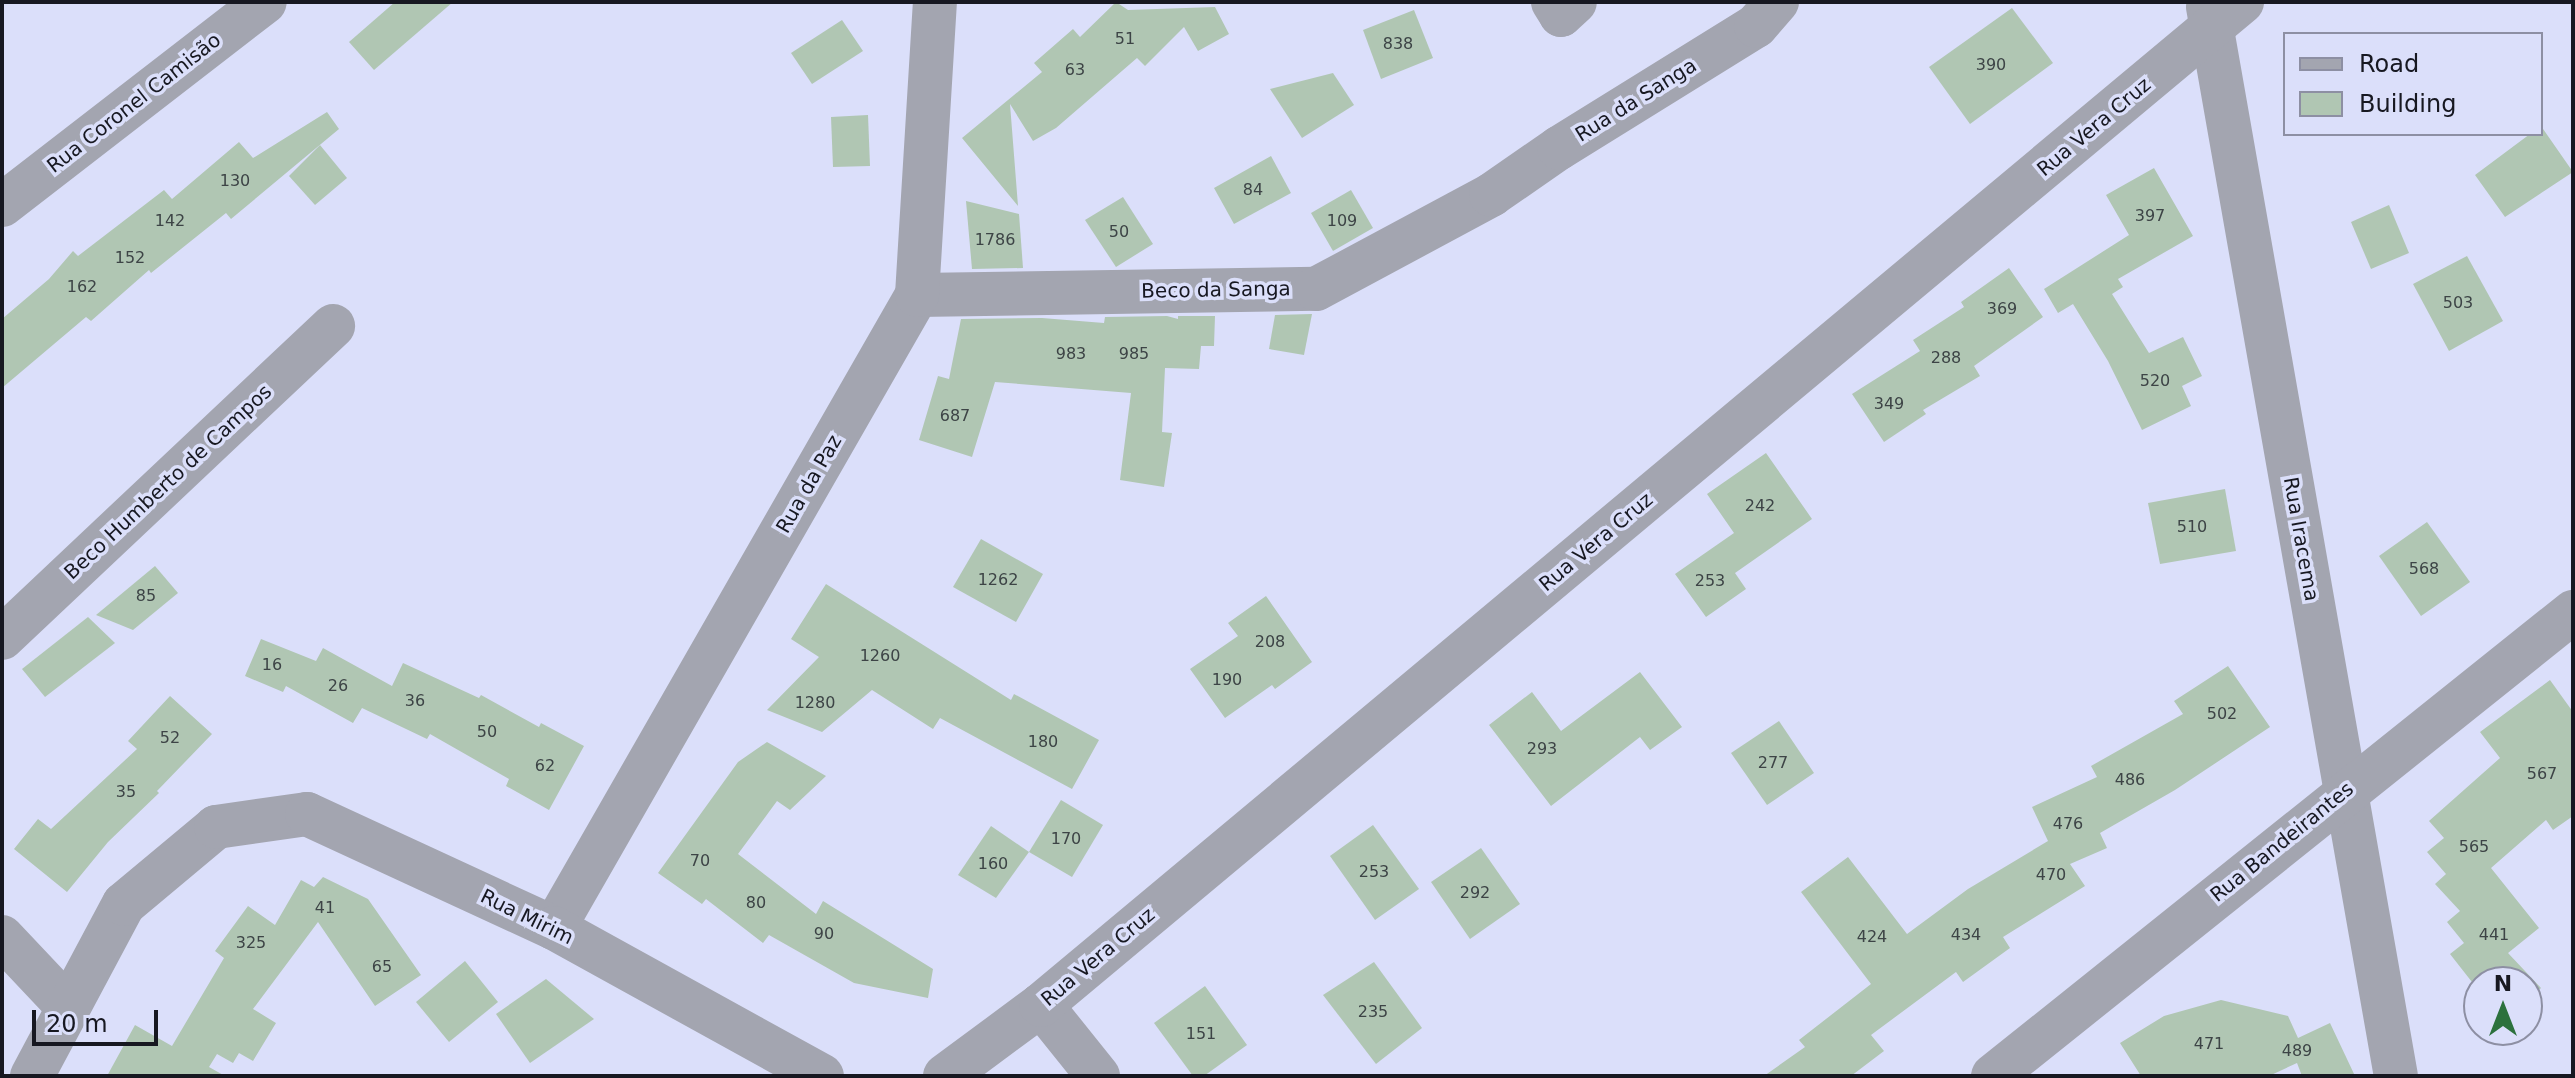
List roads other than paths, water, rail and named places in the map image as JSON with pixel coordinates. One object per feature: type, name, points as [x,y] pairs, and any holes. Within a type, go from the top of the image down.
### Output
[{"type":"street","name":"Rua Coronel Camisão","points":[[2,205],[265,2]]},
{"type":"street","points":[[1553,2],[1561,15],[1575,2]]},
{"type":"street","name":"Rua da Sanga","points":[[1491,195],[1559,148],[1756,26],[1777,2]]},
{"type":"street","name":"Rua da Paz","points":[[554,928],[917,295],[945,11]]},
{"type":"street","name":"Rua Iracema","points":[[2221,11],[2345,791],[2396,1076]]},
{"type":"street","name":"Rua Vera Cruz","points":[[945,1076],[1041,1005],[2221,11]]},
{"type":"street","name":"Beco da Sanga","points":[[917,295],[1316,289],[1491,195]]},
{"type":"street","name":"Beco Humberto de Campos","points":[[2,638],[333,326]]},
{"type":"street","name":"Rua Bandeirantes","points":[[1993,1076],[2345,791],[2573,612]]},
{"type":"street","name":"Rua Mirim","points":[[68,1007],[124,904],[216,827],[307,814],[554,928],[822,1076]]},
{"type":"street","points":[[2,937],[68,1007],[32,1076]]},
{"type":"street","points":[[1041,1005],[1098,1076]]}]
